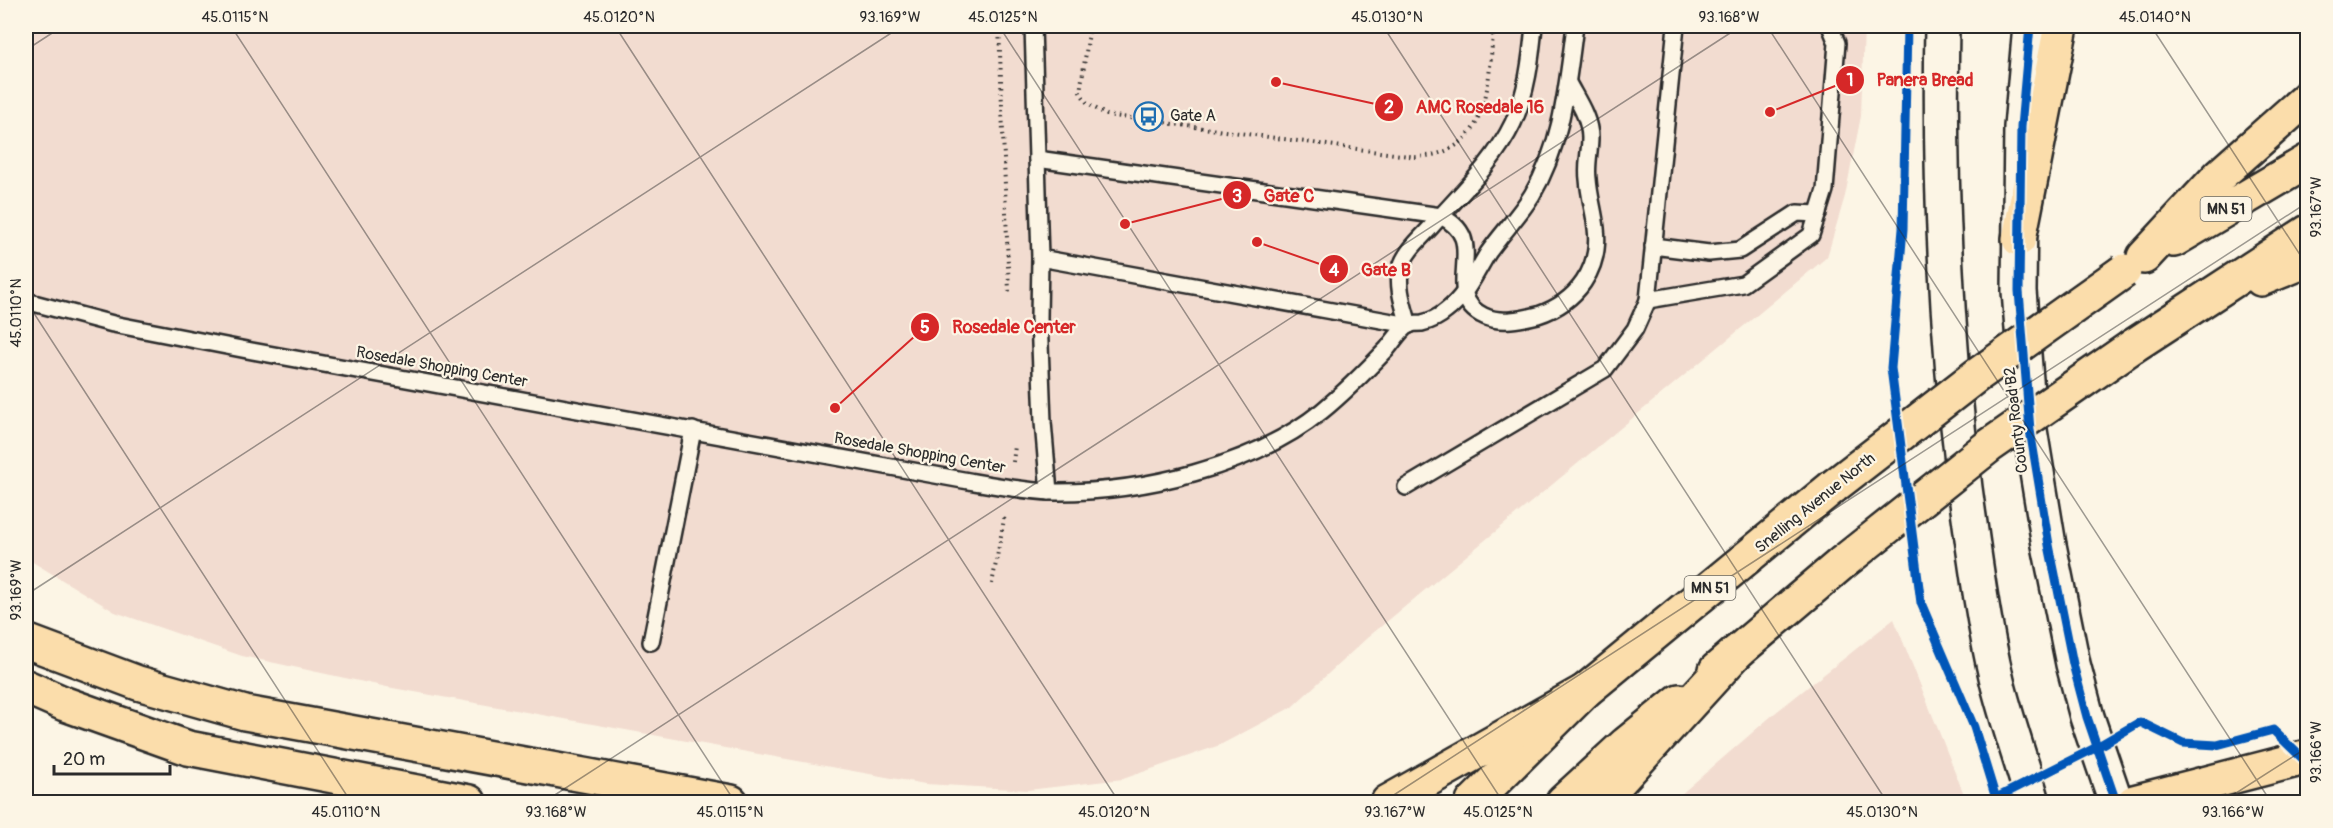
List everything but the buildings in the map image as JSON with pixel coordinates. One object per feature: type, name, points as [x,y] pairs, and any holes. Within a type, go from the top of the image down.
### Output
[{"type":"highway","points":[[2019,239],[2061,26]]},
{"type":"highway","points":[[2134,264],[2220,175],[2307,97]]},
{"type":"highway","name":"Snelling Avenue North","points":[[1473,802],[1585,691],[1834,486],[1976,376],[2134,264],[2307,161]]},
{"type":"highway","points":[[1563,802],[1626,744],[1842,563],[1989,446],[2187,309],[2307,232]]},
{"type":"highway","points":[[2187,309],[2307,260]]},
{"type":"highway","points":[[26,641],[138,683],[245,713],[731,802]]},
{"type":"highway","points":[[1600,802],[1737,652]]},
{"type":"highway","points":[[26,687],[65,704],[188,748],[469,802]]},
{"type":"highway","points":[[1388,802],[1585,691]]},
{"type":"highway","points":[[2133,802],[2307,757]]},
{"type":"street","points":[[1942,26],[1941,93],[1950,339],[1961,456],[1975,564],[1997,681],[2033,802]]},
{"type":"street","name":"County Road B2","points":[[2030,26],[2021,127],[2019,239],[2019,291],[2030,430],[2049,545],[2076,674],[2087,717],[2116,802]]},
{"type":"lane","points":[[1033,26],[1040,258],[1039,330],[1049,492]]},
{"type":"lane","points":[[1409,325],[1400,291],[1399,278],[1402,266],[1412,248],[1494,155],[1513,123],[1525,91],[1534,26]]},
{"type":"lane","points":[[1040,258],[1409,325],[1437,317],[1454,305],[1465,292],[1541,178],[1555,144],[1568,83],[1575,26]]},
{"type":"lane","points":[[1406,487],[1605,369],[1635,329],[1648,300],[1676,26]]},
{"type":"lane","points":[[1648,300],[1743,285],[1811,235],[1825,190],[1837,43],[1830,26]]},
{"type":"lane","points":[[1037,159],[1441,216],[1451,221],[1463,236],[1465,244],[1463,277],[1465,292],[1471,304],[1484,316],[1497,320],[1518,319],[1538,315],[1563,303],[1579,289],[1590,271],[1597,244],[1587,171],[1589,129],[1586,117],[1568,83]]},
{"type":"lane","points":[[1653,246],[1709,253],[1740,250],[1797,213],[1818,214]]},
{"type":"lane","name":"Rosedale Shopping Center","points":[[26,301],[112,324],[241,349],[1010,488],[1049,492],[1098,490],[1170,478],[1220,464],[1264,446],[1298,428],[1323,411],[1357,380],[1409,325]]},
{"type":"lane","points":[[651,642],[693,430]]},
{"type":"path","points":[[999,26],[1009,294]]},
{"type":"path","points":[[1090,26],[1080,92],[1088,104],[1107,115],[1416,157],[1434,156],[1451,150],[1469,136],[1484,111],[1494,26]]},
{"type":"path","points":[[992,584],[1010,488],[1015,446]]},
{"type":"shaded area","points":[[26,26],[1864,26],[1861,116],[1845,196],[1827,257],[1367,638],[1292,707],[1220,745],[1123,779],[1028,790],[925,784],[387,687],[242,656],[115,612],[26,558]]},
{"type":"shaded area","points":[[1894,619],[1967,802],[1672,802],[1775,713]]},
{"type":"cycle path","points":[[1907,26],[1903,229],[1891,368],[1921,603],[1974,727],[1997,802]]},
{"type":"cycle path","points":[[2030,26],[2021,127],[2019,291],[2030,430],[2049,545],[2073,664],[2087,717],[2116,802]]},
{"type":"cycle path","points":[[1996,798],[2097,747],[2140,722],[2183,743],[2217,745],[2273,730],[2302,758]]},
{"type":"place","name":"AMC Rosedale 16","points":[[1276,82]]},
{"type":"place","name":"Panera Bread","points":[[1770,112]]},
{"type":"place","name":"Gate A","points":[[1149,116]]},
{"type":"place","name":"Gate C","points":[[1125,224]]},
{"type":"place","name":"Gate B","points":[[1257,242]]},
{"type":"place","name":"Rosedale Center","points":[[835,408]]}]
